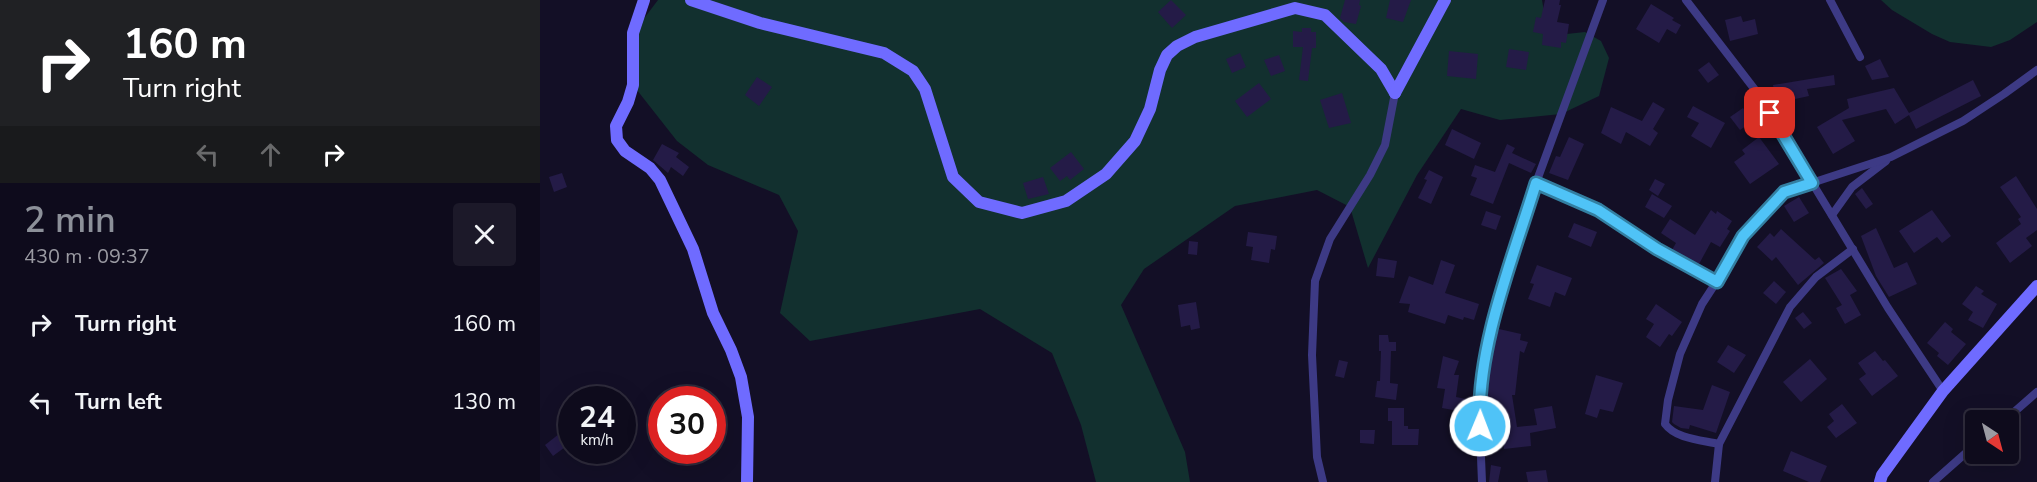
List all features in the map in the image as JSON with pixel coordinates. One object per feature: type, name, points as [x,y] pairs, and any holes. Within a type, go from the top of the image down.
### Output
[{"type":"street","points":[[644,0],[633,33],[633,86],[616,126],[617,140],[625,151],[650,168],[660,180],[693,249],[713,313],[741,377],[748,417],[747,482]]},
{"type":"street","points":[[691,0],[760,23],[884,53],[913,71],[925,89],[953,177],[979,202],[1022,213],[1066,201],[1106,174],[1134,141],[1150,109],[1160,70],[1167,55],[1177,46],[1195,38],[1295,8],[1325,15],[1381,69],[1395,93]]},
{"type":"street","points":[[1323,482],[1317,457],[1312,355],[1315,282],[1330,238],[1370,175],[1385,145],[1395,93],[1445,0]]},
{"type":"street","points":[[1482,482],[1479,408],[1487,347],[1536,183],[1603,0]]},
{"type":"street","points":[[1686,0],[1759,95],[1888,308],[1943,391]]},
{"type":"street","points":[[1830,0],[1860,57]]},
{"type":"street","points":[[1719,444],[1680,435],[1670,431],[1665,424],[1668,400],[1680,354],[1702,304],[1743,236],[1784,192],[1891,157],[1964,121],[2037,70]]},
{"type":"street","points":[[1832,215],[1852,188],[1891,157]]},
{"type":"street","points":[[1536,183],[1598,210],[1657,249],[1717,282]]},
{"type":"street","points":[[1715,482],[1719,444],[1790,307],[1816,277],[1852,249]]},
{"type":"street","points":[[1880,482],[1882,475],[1943,391],[2037,286]]},
{"type":"street","points":[[2016,410],[2037,392]]},
{"type":"street","points":[[1933,482],[1965,454]]},
{"type":"green space","points":[[658,0],[1542,0],[1548,36],[1585,32],[1601,41],[1609,58],[1599,96],[1561,114],[1500,120],[1461,109],[1417,175],[1368,268],[1350,207],[1317,190],[1235,206],[1144,269],[1121,305],[1185,452],[1190,482],[1096,482],[1081,425],[1052,353],[980,309],[810,341],[780,313],[798,231],[779,195],[708,165],[677,141],[633,85],[633,33]]},
{"type":"green space","points":[[1881,0],[2037,0],[2037,22],[2010,40],[1991,47],[1950,42],[1892,10]]},
{"type":"building","points":[[1171,0],[1186,15],[1172,28],[1158,12]]},
{"type":"building","points":[[1345,0],[1360,0],[1359,5],[1361,6],[1356,24],[1344,22],[1340,18]]},
{"type":"building","points":[[1390,0],[1411,0],[1403,22],[1386,18]]},
{"type":"building","points":[[1545,0],[1560,0],[1557,22],[1569,24],[1566,43],[1561,42],[1561,48],[1542,45],[1543,34],[1533,32],[1536,17],[1541,18]]},
{"type":"building","points":[[1651,4],[1681,25],[1676,34],[1667,29],[1659,43],[1636,29]]},
{"type":"building","points":[[1741,16],[1743,22],[1755,19],[1758,34],[1730,41],[1725,20]]},
{"type":"building","points":[[1302,28],[1311,28],[1311,32],[1316,32],[1316,48],[1312,48],[1308,81],[1299,80],[1303,47],[1293,47],[1293,31],[1302,32]]},
{"type":"building","points":[[1509,49],[1529,52],[1526,70],[1506,67]]},
{"type":"building","points":[[1449,51],[1478,54],[1476,79],[1447,76]]},
{"type":"building","points":[[1240,53],[1246,67],[1232,73],[1226,59]]},
{"type":"building","points":[[1279,55],[1285,71],[1271,76],[1264,60]]},
{"type":"building","points":[[1880,59],[1889,77],[1872,80],[1865,66]]},
{"type":"building","points":[[1709,62],[1719,75],[1708,83],[1698,70]]},
{"type":"building","points":[[1834,75],[1835,85],[1807,89],[1809,96],[1777,103],[1773,85]]},
{"type":"building","points":[[757,77],[772,87],[759,106],[745,95]]},
{"type":"building","points":[[1973,80],[1981,96],[1916,129],[1909,115],[1895,124],[1886,109],[1842,120],[1855,141],[1833,154],[1817,127],[1849,108],[1847,99],[1894,88],[1909,113]]},
{"type":"building","points":[[1259,83],[1271,99],[1247,117],[1235,101]]},
{"type":"building","points":[[1342,93],[1351,123],[1329,128],[1320,100]]},
{"type":"building","points":[[1653,102],[1665,109],[1653,129],[1658,133],[1650,146],[1626,132],[1621,144],[1601,133],[1611,107],[1642,121]]},
{"type":"building","points":[[1693,106],[1725,123],[1711,148],[1691,136],[1699,123],[1687,117]]},
{"type":"building","points":[[1743,108],[1753,121],[1740,130],[1730,117]]},
{"type":"building","points":[[1452,129],[1481,143],[1474,159],[1445,145]]},
{"type":"building","points":[[1569,137],[1584,144],[1568,180],[1549,173],[1556,156],[1560,157]]},
{"type":"building","points":[[1759,137],[1779,164],[1750,184],[1734,162],[1745,154],[1742,150]]},
{"type":"building","points":[[662,144],[679,153],[676,157],[689,167],[683,176],[671,167],[668,173],[653,160]]},
{"type":"building","points":[[1507,144],[1515,148],[1512,153],[1536,164],[1531,173],[1509,163],[1493,204],[1470,195],[1477,178],[1471,176],[1475,165],[1495,172]]},
{"type":"building","points":[[1071,152],[1084,169],[1070,180],[1067,176],[1060,181],[1050,168]]},
{"type":"building","points":[[1429,170],[1443,177],[1431,204],[1418,198]]},
{"type":"building","points":[[562,173],[567,187],[554,192],[549,177]]},
{"type":"building","points":[[2016,176],[2037,209],[2037,230],[2026,238],[2032,246],[2010,263],[1996,243],[2021,224],[2018,219],[2021,217],[2000,187]]},
{"type":"building","points":[[1043,177],[1049,194],[1028,199],[1023,183]]},
{"type":"building","points":[[1655,179],[1665,184],[1658,196],[1649,190]]},
{"type":"building","points":[[1862,188],[1873,204],[1866,209],[1855,194]]},
{"type":"building","points":[[1652,194],[1672,206],[1664,218],[1645,207]]},
{"type":"building","points":[[1799,197],[1809,213],[1794,222],[1784,206]]},
{"type":"building","points":[[1711,210],[1716,214],[1717,211],[1732,221],[1727,229],[1730,231],[1720,247],[1711,242],[1699,264],[1672,250],[1676,243],[1661,233],[1670,219],[1695,235]]},
{"type":"building","points":[[1932,210],[1951,236],[1942,243],[1937,237],[1914,253],[1899,231]]},
{"type":"building","points":[[1486,211],[1501,216],[1496,230],[1481,225]]},
{"type":"building","points":[[1574,223],[1597,232],[1591,247],[1568,237]]},
{"type":"building","points":[[1876,228],[1894,268],[1907,262],[1917,284],[1889,297],[1876,276],[1861,236]]},
{"type":"building","points":[[1781,229],[1815,260],[1819,257],[1824,263],[1798,285],[1776,257],[1772,261],[1757,247],[1770,233],[1774,237]]},
{"type":"building","points":[[1248,232],[1277,236],[1275,250],[1271,249],[1269,263],[1251,260],[1253,247],[1246,246]]},
{"type":"building","points":[[1189,241],[1198,242],[1197,255],[1188,254]]},
{"type":"building","points":[[1378,258],[1397,261],[1394,278],[1376,276]]},
{"type":"building","points":[[1441,260],[1455,265],[1445,293],[1479,304],[1474,320],[1464,317],[1463,320],[1448,315],[1445,324],[1408,312],[1410,304],[1399,303],[1409,276],[1433,285]]},
{"type":"building","points":[[1537,265],[1572,278],[1565,296],[1555,292],[1550,307],[1528,299],[1534,284],[1530,283]]},
{"type":"building","points":[[1841,269],[1857,291],[1850,295],[1861,315],[1845,324],[1836,308],[1842,305],[1825,278]]},
{"type":"building","points":[[1774,281],[1786,292],[1776,304],[1763,293]]},
{"type":"building","points":[[1976,286],[1984,291],[1981,294],[1997,304],[1983,328],[1968,320],[1973,312],[1962,304]]},
{"type":"building","points":[[1196,302],[1200,328],[1191,330],[1190,325],[1181,327],[1178,305]]},
{"type":"building","points":[[1656,304],[1682,322],[1672,336],[1669,334],[1660,347],[1646,337],[1654,324],[1646,319]]},
{"type":"building","points":[[1803,312],[1812,323],[1804,329],[1795,318]]},
{"type":"building","points":[[1945,322],[1953,329],[1951,332],[1966,344],[1948,365],[1927,343]]},
{"type":"building","points":[[1499,329],[1521,334],[1520,340],[1528,342],[1524,353],[1520,351],[1515,395],[1512,395],[1517,427],[1537,425],[1534,409],[1552,406],[1556,428],[1530,433],[1531,446],[1504,449],[1502,423],[1493,424],[1487,393],[1493,348]]},
{"type":"building","points":[[1379,335],[1388,335],[1389,342],[1396,342],[1396,351],[1391,351],[1390,383],[1398,384],[1396,400],[1375,397],[1377,381],[1380,381]]},
{"type":"building","points":[[1728,345],[1746,355],[1734,373],[1717,362]]},
{"type":"building","points":[[1875,351],[1898,376],[1872,396],[1859,379],[1866,374],[1858,363]]},
{"type":"building","points":[[1443,356],[1459,361],[1454,375],[1459,375],[1456,397],[1466,399],[1464,412],[1442,408],[1445,389],[1437,388]]},
{"type":"building","points":[[1810,359],[1827,379],[1801,402],[1783,382]]},
{"type":"building","points":[[1339,360],[1348,362],[1344,378],[1335,376]]},
{"type":"building","points":[[1596,375],[1623,383],[1613,412],[1600,409],[1597,418],[1585,414]]},
{"type":"building","points":[[1712,385],[1730,392],[1716,433],[1690,425],[1689,429],[1681,428],[1672,422],[1674,406],[1703,410]]},
{"type":"building","points":[[1842,404],[1857,423],[1836,438],[1827,427],[1834,421],[1829,414]]},
{"type":"building","points":[[1388,408],[1404,408],[1404,426],[1408,426],[1408,429],[1419,429],[1418,445],[1392,445],[1392,421],[1388,421]]},
{"type":"building","points":[[1360,430],[1375,430],[1374,444],[1360,443]]},
{"type":"building","points":[[558,435],[558,452],[553,456],[545,445]]},
{"type":"building","points":[[1791,451],[1827,466],[1820,482],[1809,482],[1783,471]]},
{"type":"building","points":[[1491,465],[1501,467],[1498,482],[1489,482]]},
{"type":"building","points":[[1546,470],[1548,482],[1528,482],[1526,472]]},
{"type":"route","points":[[1480,426],[1479,408],[1487,347],[1536,183],[1598,210],[1657,249],[1717,282],[1743,236],[1784,192],[1812,183],[1770,113]]}]
